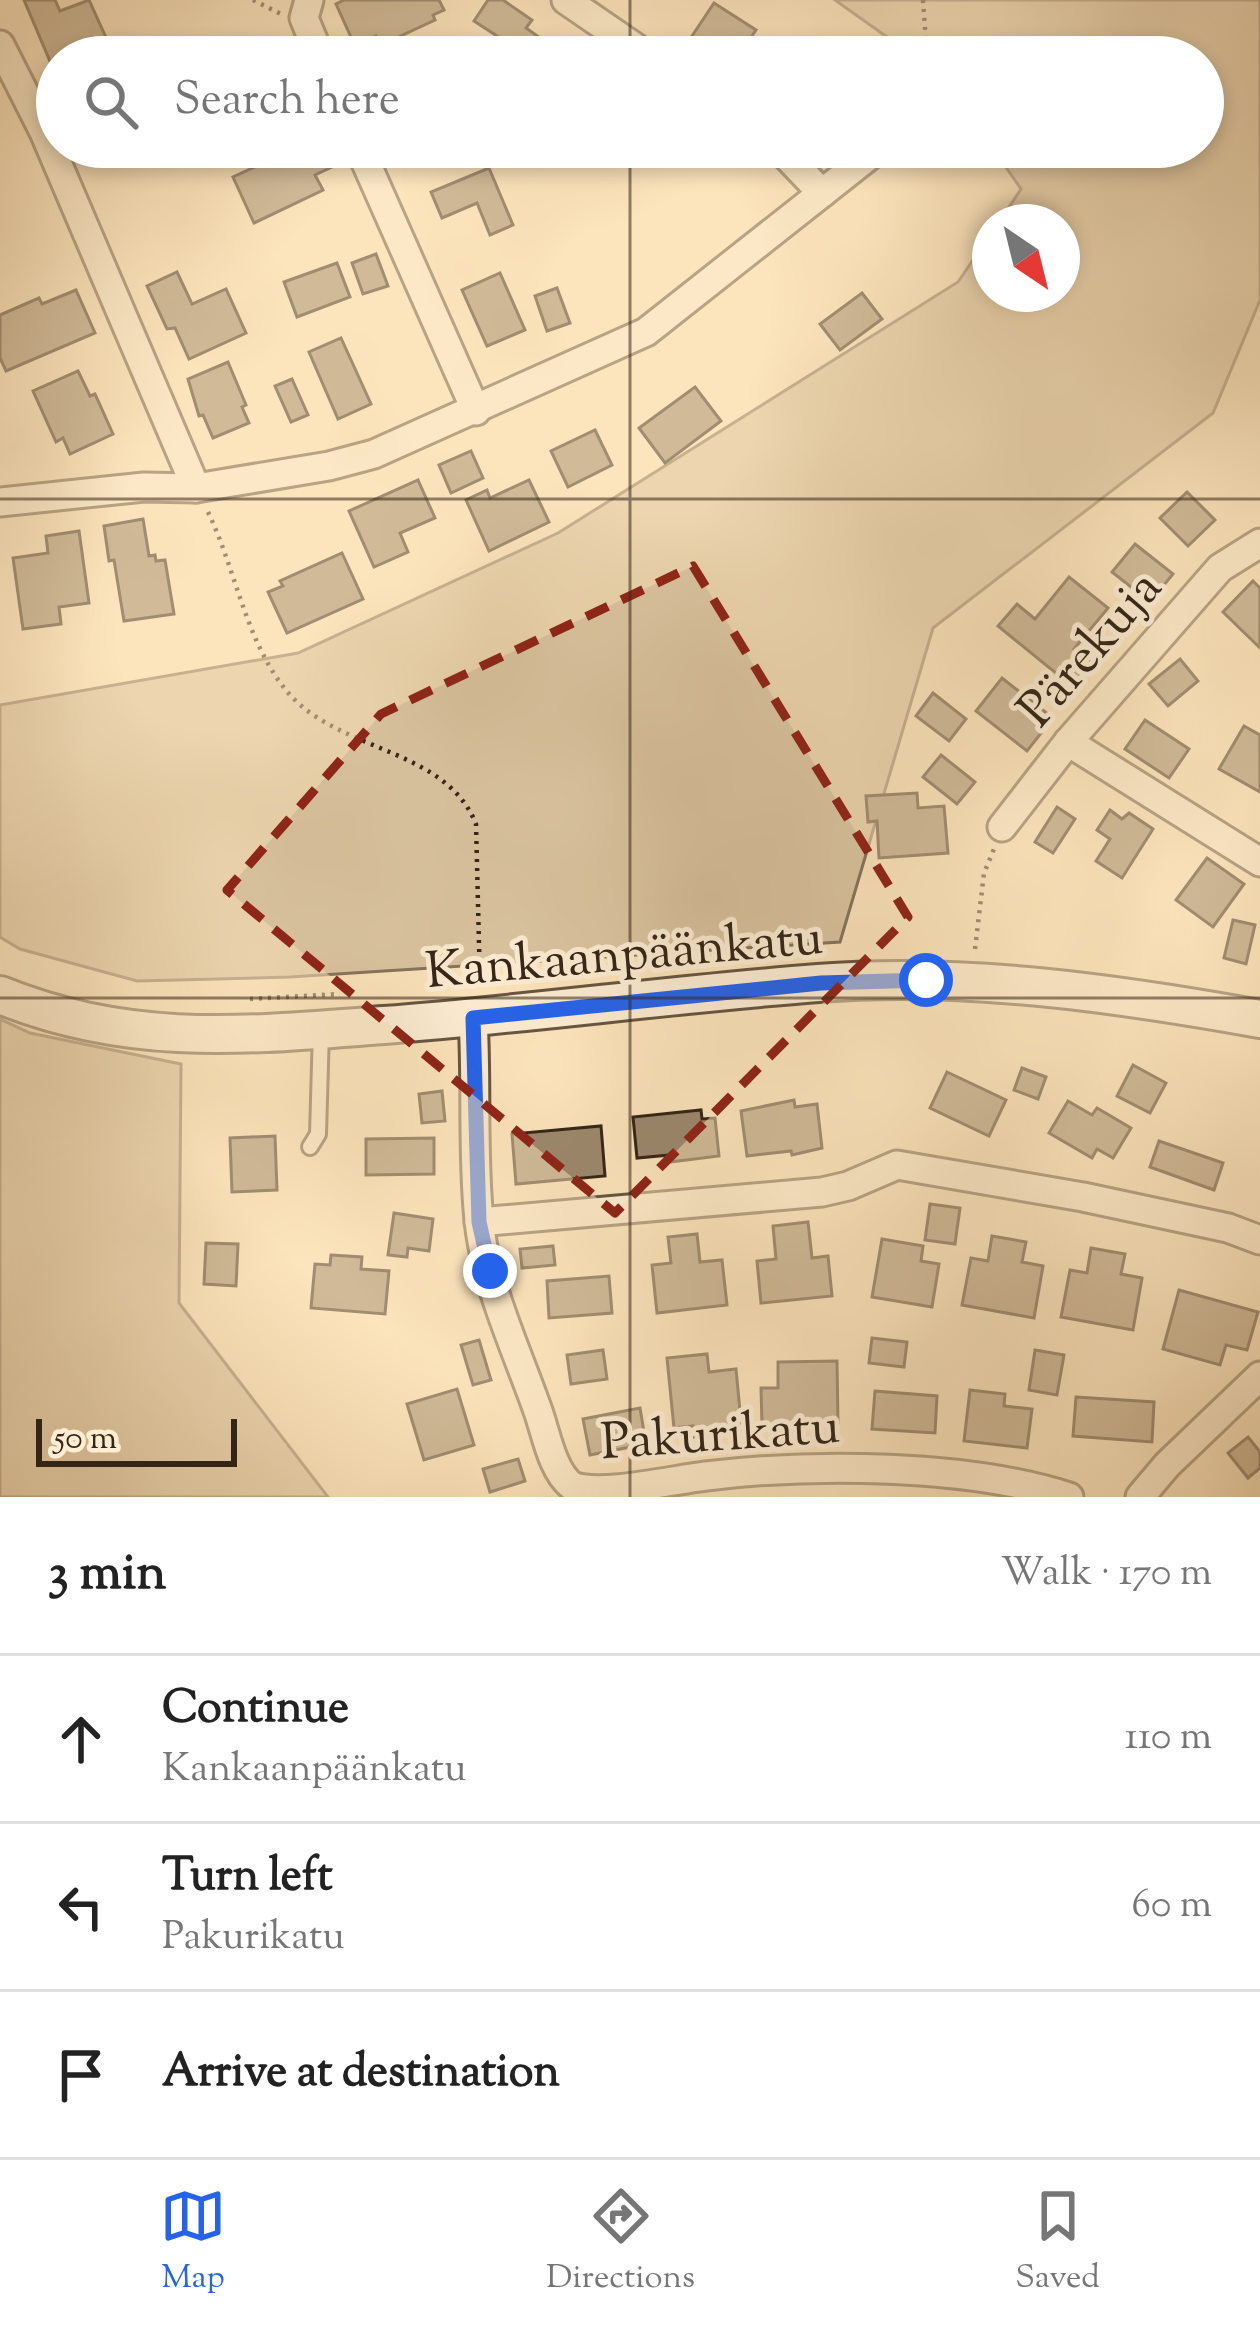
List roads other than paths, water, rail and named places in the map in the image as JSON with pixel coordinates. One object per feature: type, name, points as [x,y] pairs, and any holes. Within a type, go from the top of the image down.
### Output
[{"type":"street","points":[[309,0],[304,18],[311,36]]},
{"type":"street","points":[[566,0],[618,36]]},
{"type":"street","points":[[0,45],[36,116]]},
{"type":"street","points":[[59,168],[196,488]]},
{"type":"street","points":[[368,168],[476,411]]},
{"type":"street","points":[[798,168],[822,194]]},
{"type":"street","points":[[0,502],[144,487],[196,488],[374,454],[646,332],[854,168]]},
{"type":"street","name":"Pärekuja","points":[[1002,827],[1068,742],[1220,568],[1260,543]]},
{"type":"street","points":[[1068,742],[1260,862]]},
{"type":"street","name":"Kankaanpäänkatu","points":[[0,995],[89,1023],[157,1035],[321,1030],[477,1001],[926,980],[1052,988],[1260,1019]]},
{"type":"street","name":"Pakurikatu","points":[[477,1001],[479,1222],[490,1271],[559,1470],[573,1486],[598,1495],[624,1494],[706,1476],[819,1469],[946,1474],[1040,1487],[1069,1497]]},
{"type":"street","points":[[479,1222],[822,1192],[897,1165],[1083,1197],[1228,1228],[1260,1240]]},
{"type":"street","points":[[1140,1497],[1260,1376]]},
{"type":"lane","points":[[310,1147],[318,1134],[321,1030]]}]
